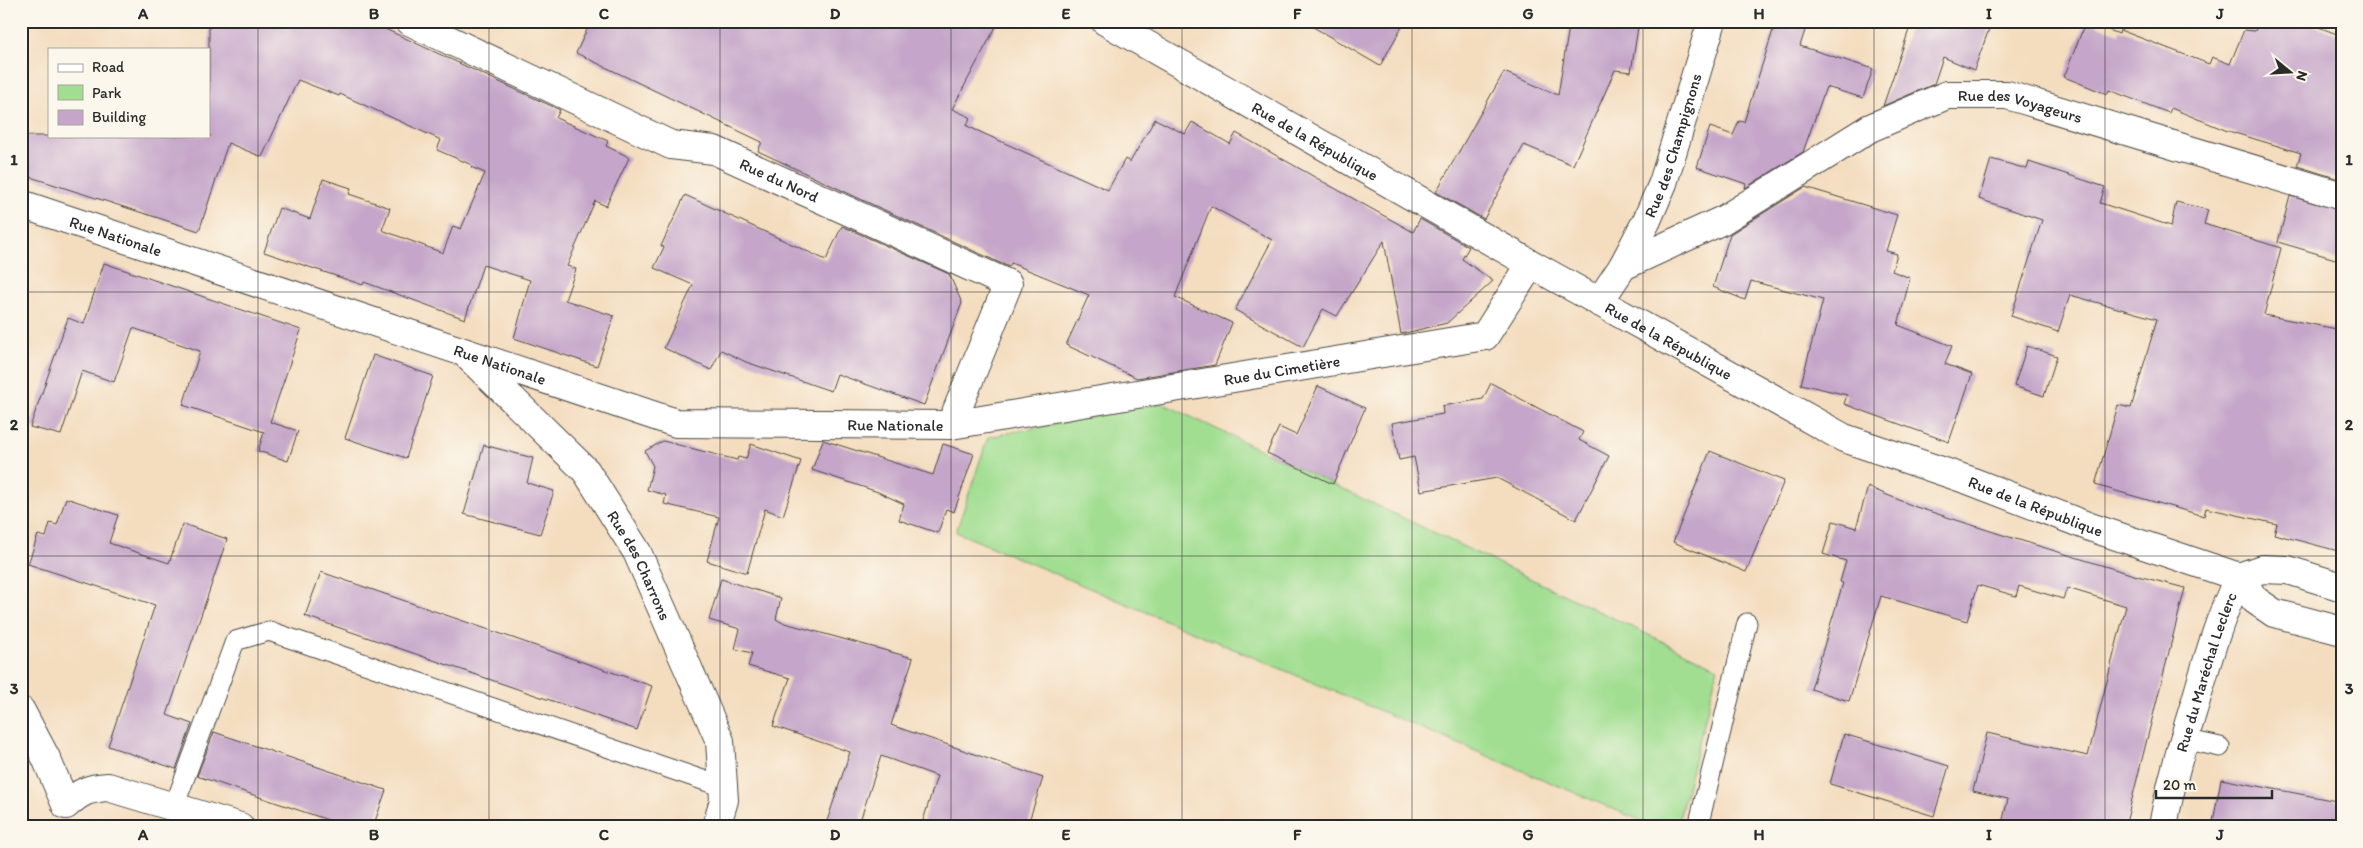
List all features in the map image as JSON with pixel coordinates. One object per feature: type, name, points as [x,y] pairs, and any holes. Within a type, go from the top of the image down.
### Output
[{"type":"street","name":"Rue du Nord","points":[[409,21],[671,145],[714,150],[1008,284],[951,425]]},
{"type":"street","name":"Rue de la République","points":[[1106,21],[1129,36],[1598,302],[1844,438],[1968,480],[2090,527],[2239,577]]},
{"type":"street","name":"Rue des Champignons","points":[[1623,266],[1648,220],[1663,183],[1712,21]]},
{"type":"street","name":"Rue des Voyageurs","points":[[1623,266],[1723,220],[1870,128],[1947,95],[2007,95],[2342,196]]},
{"type":"street","name":"Rue Nationale","points":[[21,204],[676,422],[951,425],[995,417]]},
{"type":"street","name":"Rue du Cimetière","points":[[995,417],[1485,336],[1531,264]]},
{"type":"street","points":[[1598,302],[1623,266]]},
{"type":"street","name":"Rue des Charrons","points":[[464,352],[586,471],[637,552],[720,741],[724,800],[716,827]]},
{"type":"street","points":[[2342,587],[2288,570],[2262,569],[2239,577],[2255,600],[2274,613],[2342,631]]},
{"type":"street","name":"Rue du Maréchal Leclerc","points":[[2163,827],[2166,805],[2217,628],[2226,603],[2239,577]]},
{"type":"street","points":[[21,711],[46,758],[62,816]]},
{"type":"street","points":[[62,816],[78,794],[92,788],[108,787],[240,827]]},
{"type":"lane","points":[[1698,827],[1747,623]]},
{"type":"lane","points":[[174,807],[235,641],[269,631],[723,786]]},
{"type":"lane","points":[[2184,739],[2220,748]]},
{"type":"green space","points":[[1162,403],[1718,668],[1677,827],[1656,827],[956,532],[988,437]]},
{"type":"building","points":[[209,21],[368,21],[560,110],[556,118],[608,141],[606,146],[629,158],[606,206],[595,201],[567,266],[576,269],[565,300],[614,316],[597,366],[514,338],[530,280],[483,265],[465,319],[364,282],[363,285],[264,252],[279,208],[310,219],[323,179],[351,188],[349,194],[390,208],[382,230],[443,253],[453,226],[461,229],[485,173],[471,167],[472,165],[437,150],[441,140],[340,94],[339,96],[298,80],[262,157],[228,143],[199,231],[21,174],[21,136],[48,136],[48,138],[210,138]]},
{"type":"building","points":[[591,21],[999,21],[952,109],[970,117],[967,126],[1108,190],[1125,159],[1130,162],[1155,119],[1185,134],[1192,122],[1230,144],[1236,133],[1413,232],[1420,219],[1469,247],[1462,259],[1493,281],[1447,323],[1401,334],[1384,241],[1337,316],[1323,309],[1303,347],[1235,310],[1272,240],[1211,206],[1175,297],[1232,323],[1215,365],[1137,378],[1066,345],[1089,295],[1011,263],[1009,267],[758,151],[762,142],[576,53]]},
{"type":"building","points":[[1303,21],[1405,21],[1380,66]]},
{"type":"building","points":[[1570,21],[1639,21],[1631,72],[1615,70],[1573,165],[1524,145],[1484,219],[1436,192],[1504,72],[1558,95]]},
{"type":"building","points":[[1776,21],[1808,21],[1800,46],[1873,69],[1863,98],[1826,87],[1803,152],[1745,188],[1746,184],[1697,167],[1710,127],[1733,135],[1739,121],[1744,122]]},
{"type":"building","points":[[1912,21],[1992,21],[1974,70],[1943,57],[1934,84],[1883,106]]},
{"type":"building","points":[[2086,21],[2119,34],[2120,30],[2209,64],[2212,57],[2230,64],[2244,30],[2255,31],[2259,21],[2303,21],[2342,36],[2342,180],[2297,166],[2301,153],[2225,130],[2171,108],[2169,113],[2109,90],[2107,94],[2064,77]]},
{"type":"building","points":[[1991,159],[2027,169],[2029,162],[2105,187],[2100,203],[2171,226],[2176,202],[2208,210],[2204,224],[2281,248],[2264,315],[2342,330],[2342,552],[2274,534],[2277,524],[2206,508],[2204,516],[2095,485],[2118,405],[2131,408],[2157,319],[2070,295],[2058,332],[2011,316],[2042,220],[1979,199]]},
{"type":"building","points":[[1805,187],[1897,215],[1886,251],[1897,254],[1892,271],[1910,278],[1898,325],[1952,346],[1945,364],[1972,374],[1949,442],[1844,404],[1847,395],[1801,384],[1823,300],[1751,281],[1745,300],[1713,287],[1730,234]]},
{"type":"building","points":[[685,195],[826,260],[842,226],[949,274],[962,303],[924,405],[837,374],[831,391],[746,362],[721,350],[711,370],[664,348],[693,285],[654,268],[664,247],[661,246]]},
{"type":"building","points":[[2290,196],[2342,211],[2342,261],[2278,242]]},
{"type":"building","points":[[104,263],[301,330],[270,422],[298,431],[288,461],[258,451],[264,432],[183,405],[200,351],[133,328],[114,382],[82,371],[61,435],[30,427],[68,318],[84,324]]},
{"type":"building","points":[[2027,346],[2057,356],[2044,396],[2014,386]]},
{"type":"building","points":[[373,355],[433,376],[406,458],[345,438]]},
{"type":"building","points":[[1491,383],[1583,432],[1579,440],[1609,456],[1576,520],[1497,478],[1421,491],[1414,457],[1399,460],[1392,423],[1443,414],[1442,406],[1483,399]]},
{"type":"building","points":[[1318,386],[1365,408],[1333,484],[1267,453],[1279,427],[1296,435]]},
{"type":"building","points":[[823,440],[933,475],[943,444],[974,454],[954,512],[946,509],[938,533],[899,520],[904,504],[878,492],[812,470]]},
{"type":"building","points":[[663,441],[737,460],[738,457],[746,459],[751,444],[801,461],[783,516],[765,509],[747,573],[707,561],[719,517],[664,504],[666,495],[647,490],[653,466],[645,451]]},
{"type":"building","points":[[484,445],[533,458],[527,483],[554,491],[540,534],[464,514]]},
{"type":"building","points":[[1710,451],[1784,481],[1746,572],[1673,542]]},
{"type":"building","points":[[1868,487],[1916,507],[2006,536],[2134,575],[2185,588],[2125,827],[2001,827],[2008,799],[1973,791],[1987,733],[2088,756],[2126,606],[2067,588],[2063,599],[2019,586],[2016,596],[1978,585],[1967,621],[1881,596],[1849,701],[1811,689],[1843,583],[1840,582],[1846,561],[1823,554],[1833,521],[1856,528]]},
{"type":"building","points":[[66,498],[118,515],[109,543],[169,563],[183,524],[227,539],[167,715],[192,724],[176,769],[108,746],[155,605],[28,564],[38,535],[46,537],[50,523],[57,525]]},
{"type":"building","points":[[321,572],[652,686],[637,730],[305,616]]},
{"type":"building","points":[[721,579],[781,598],[776,619],[781,622],[913,658],[891,725],[1043,778],[1027,827],[921,827],[937,776],[881,756],[858,827],[825,827],[850,752],[773,726],[790,678],[748,666],[752,653],[735,649],[740,629],[709,620]]},
{"type":"building","points":[[214,732],[386,790],[373,827],[349,827],[197,776]]},
{"type":"building","points":[[1844,734],[1949,766],[1934,816],[1830,784]]},
{"type":"building","points":[[2221,779],[2342,802],[2342,827],[2212,827]]}]
